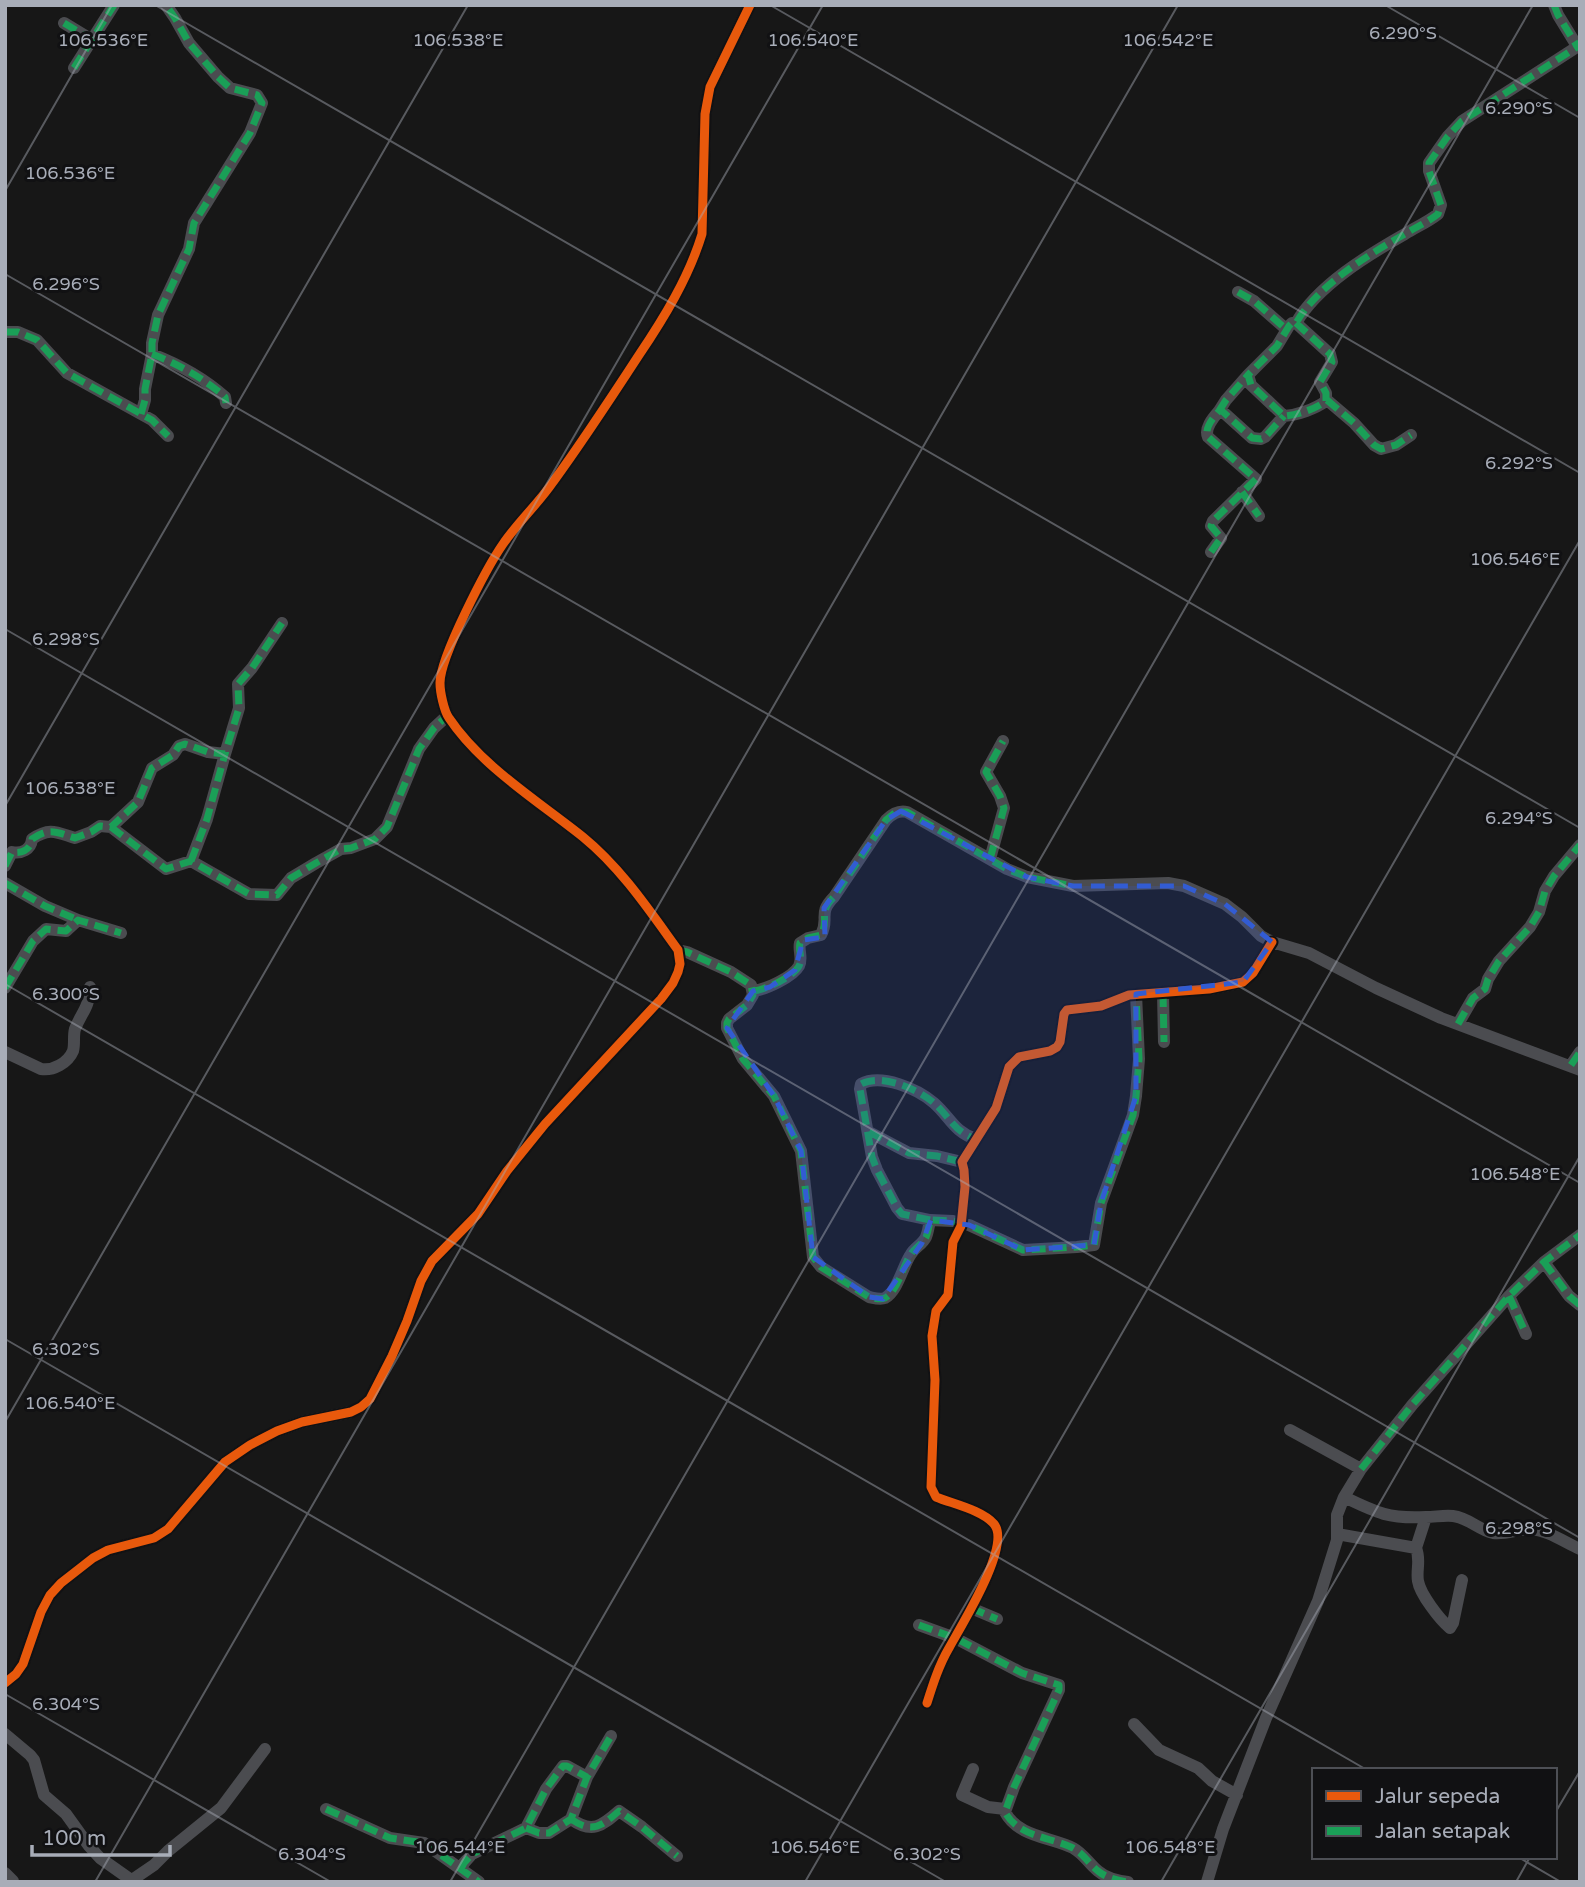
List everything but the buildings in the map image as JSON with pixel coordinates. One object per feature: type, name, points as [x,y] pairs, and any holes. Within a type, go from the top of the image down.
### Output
[{"type":"street","points":[[74,68],[114,5]]},
{"type":"street","points":[[141,414],[158,315],[189,249],[194,223],[250,134],[262,103],[253,93],[230,88],[218,77],[189,43],[166,5]]},
{"type":"street","points":[[5,1683],[23,1664],[41,1612],[50,1595],[93,1558],[108,1550],[154,1538],[168,1529],[225,1462],[250,1445],[302,1422],[351,1412],[370,1399],[392,1356],[421,1281],[432,1261],[478,1214],[507,1171],[545,1124],[661,999],[678,972],[678,950],[620,872],[583,837],[508,779],[475,748],[447,716],[440,683],[446,658],[489,566],[504,542],[552,484],[640,355],[671,303],[698,245],[702,234],[705,114],[710,87],[750,5]]},
{"type":"street","points":[[1211,552],[1221,538],[1211,524],[1256,479],[1207,435],[1208,427],[1226,400],[1277,346],[1303,312],[1336,279],[1438,214],[1441,202],[1429,171],[1429,163],[1457,125],[1578,46],[1554,5]]},
{"type":"street","points":[[64,23],[92,40]]},
{"type":"street","points":[[1238,292],[1291,326],[1303,327],[1331,357],[1332,362],[1320,382],[1327,400],[1374,445],[1381,449],[1411,435]]},
{"type":"street","points":[[5,332],[18,332],[37,340],[67,373],[152,420],[168,436]]},
{"type":"street","points":[[152,354],[166,359],[217,390],[225,397],[226,403]]},
{"type":"street","points":[[1248,375],[1251,384],[1284,416]]},
{"type":"street","points":[[1219,411],[1256,439],[1265,437],[1284,416],[1300,413],[1327,400]]},
{"type":"street","points":[[1242,492],[1259,516]]},
{"type":"street","points":[[191,861],[239,708],[237,684],[252,668],[282,623]]},
{"type":"street","points":[[5,866],[8,850],[18,853],[27,849],[32,839],[42,832],[59,831],[75,838],[100,826],[111,827],[166,869],[191,861],[248,894],[278,895],[291,878],[341,849],[375,839],[387,827],[419,749],[434,728],[447,716]]},
{"type":"street","points":[[990,859],[1004,808],[986,772],[1003,741]]},
{"type":"street","points":[[111,827],[138,802],[152,768],[173,755],[179,746],[185,744],[208,752],[225,754]]},
{"type":"street","points":[[753,991],[770,987],[795,970],[800,960],[800,943],[821,935],[824,929],[824,908],[891,815],[901,811],[1027,877],[1073,886],[1175,883],[1225,904],[1242,916],[1261,936],[1272,942],[1308,953],[1376,988],[1458,1024],[1576,1067],[1580,1052]]},
{"type":"street","points":[[1458,1024],[1473,998],[1485,989],[1499,961],[1530,927],[1554,876],[1580,845]]},
{"type":"street","points":[[5,883],[45,906],[78,920],[121,933]]},
{"type":"street","points":[[5,988],[33,941],[43,930],[66,931],[78,920]]},
{"type":"street","points":[[927,1703],[937,1673],[994,1561],[999,1533],[991,1521],[936,1497],[931,1487],[935,1380],[933,1330],[936,1311],[948,1295],[952,1250],[961,1222],[965,1187],[962,1161],[996,1108],[1009,1066],[1018,1057],[1050,1051],[1057,1047],[1065,1012],[1076,1008],[1101,1006],[1122,997],[1209,989],[1243,982],[1253,973],[1272,942]]},
{"type":"street","points":[[678,950],[731,972],[751,985],[751,1000],[729,1019],[727,1028],[743,1059],[774,1096],[801,1151],[811,1245],[816,1262],[869,1297],[883,1299],[892,1290],[912,1252],[922,1244],[930,1220]]},
{"type":"street","points":[[5,1052],[41,1069],[47,1070],[63,1063],[73,1051],[75,1029],[86,1009],[90,987]]},
{"type":"street","points":[[1163,993],[1164,1042]]},
{"type":"street","points":[[976,1139],[960,1132],[939,1107],[925,1096],[901,1085],[866,1081],[860,1086],[870,1146],[877,1170],[902,1214],[978,1227],[1023,1250],[1094,1245],[1101,1203],[1133,1115],[1139,1059],[1136,995]]},
{"type":"street","points":[[869,1132],[909,1153],[962,1161]]},
{"type":"street","points":[[1207,1882],[1223,1829],[1266,1718],[1318,1601],[1328,1572],[1337,1534],[1337,1515],[1344,1497],[1361,1469],[1413,1404],[1509,1296],[1544,1262],[1580,1235]]},
{"type":"street","points":[[1544,1262],[1569,1296],[1580,1305]]},
{"type":"street","points":[[1509,1296],[1526,1334]]},
{"type":"street","points":[[1290,1430],[1361,1469]]},
{"type":"street","points":[[1344,1497],[1385,1516],[1453,1516],[1494,1533],[1536,1530],[1580,1549]]},
{"type":"street","points":[[1426,1517],[1416,1548],[1419,1561],[1418,1584],[1450,1628],[1462,1580]]},
{"type":"street","points":[[1337,1534],[1416,1548]]},
{"type":"street","points":[[971,1608],[997,1619]]},
{"type":"street","points":[[919,1625],[955,1638],[1022,1673],[1059,1685],[1005,1809],[1009,1819],[1026,1831],[1070,1847],[1083,1855],[1100,1873],[1128,1882]]},
{"type":"street","points":[[1134,1724],[1159,1750],[1198,1768],[1212,1781],[1237,1795]]},
{"type":"street","points":[[5,1734],[34,1760],[44,1795],[66,1814],[100,1858],[133,1881],[221,1808],[265,1749]]},
{"type":"street","points":[[526,1828],[539,1833],[549,1833],[571,1819],[587,1777],[611,1736]]},
{"type":"street","points":[[461,1869],[472,1854],[526,1828],[546,1789],[562,1767],[568,1766],[587,1777]]},
{"type":"street","points":[[973,1769],[961,1795],[988,1807],[1005,1809]]},
{"type":"street","points":[[326,1809],[390,1838],[424,1843],[479,1882]]},
{"type":"street","points":[[571,1819],[586,1827],[596,1827],[604,1824],[619,1811],[677,1857]]},
{"type":"street","points":[[5,1873],[13,1881]]},
{"type":"highlighted area","points":[[901,811],[1027,877],[1073,886],[1184,886],[1225,904],[1272,942],[1243,982],[1136,994],[1136,1096],[1101,1203],[1094,1245],[1023,1250],[969,1225],[931,1220],[922,1243],[883,1299],[869,1297],[813,1257],[801,1151],[774,1096],[727,1028],[753,991],[770,987],[795,970],[803,940],[825,937],[824,908],[886,820]]},
{"type":"marked path","points":[[74,68],[114,5]]},
{"type":"marked path","points":[[141,414],[158,315],[189,249],[194,223],[250,133],[262,103],[257,95],[230,88],[218,77],[189,43],[166,5]]},
{"type":"marked path","points":[[1554,5],[1577,46]]},
{"type":"marked path","points":[[64,23],[92,40]]},
{"type":"marked path","points":[[1296,323],[1330,354],[1332,362],[1320,382],[1326,393],[1326,401],[1306,411],[1284,416],[1251,385],[1248,375],[1277,346],[1289,326],[1296,323],[1305,309],[1330,284],[1360,261],[1438,214],[1441,205],[1429,171],[1429,163],[1462,121],[1580,45]]},
{"type":"marked path","points":[[1238,292],[1254,301],[1286,329]]},
{"type":"marked path","points":[[5,332],[18,332],[37,340],[67,373],[152,420],[168,436]]},
{"type":"marked path","points":[[152,354],[200,378],[225,397],[226,403]]},
{"type":"marked path","points":[[1219,411],[1248,375]]},
{"type":"marked path","points":[[1327,400],[1381,449],[1396,445],[1411,435]]},
{"type":"marked path","points":[[1211,552],[1221,538],[1211,526],[1213,521],[1256,479],[1208,437],[1210,423],[1219,411],[1222,411],[1252,438],[1261,439],[1284,416]]},
{"type":"marked path","points":[[1242,492],[1259,516]]},
{"type":"marked path","points":[[5,866],[12,852],[25,850],[32,839],[44,833],[53,832],[75,838],[100,826],[111,827],[138,802],[152,768],[173,755],[179,746],[185,744],[208,752],[225,754],[239,708],[238,684],[282,623]]},
{"type":"marked path","points":[[111,827],[166,869],[191,861],[249,894],[277,895],[291,878],[341,849],[375,839],[387,827],[419,749],[434,728],[447,716]]},
{"type":"marked path","points":[[990,859],[1004,808],[986,772],[1003,741]]},
{"type":"marked path","points":[[191,861],[207,819],[225,754]]},
{"type":"marked path","points":[[753,991],[778,982],[796,970],[800,963],[800,943],[821,935],[829,903],[886,820],[896,812],[907,812],[1007,869],[1027,877],[1073,886]]},
{"type":"marked path","points":[[1458,1024],[1473,998],[1485,989],[1499,961],[1530,927],[1554,876],[1580,845]]},
{"type":"marked path","points":[[5,883],[45,906],[78,920]]},
{"type":"marked path","points":[[5,988],[33,941],[46,929],[66,931],[78,920],[121,933]]},
{"type":"marked path","points":[[678,950],[731,972],[751,985],[753,995],[747,1005],[729,1019],[727,1028],[743,1059],[774,1096],[801,1151],[813,1257],[821,1267],[869,1297],[879,1299],[890,1295],[911,1254],[926,1237],[930,1220],[969,1225],[1023,1250],[1094,1245],[1101,1203],[1133,1115],[1139,1059],[1136,994]]},
{"type":"marked path","points":[[1163,993],[1164,1042]]},
{"type":"marked path","points":[[1571,1065],[1580,1052]]},
{"type":"marked path","points":[[930,1220],[902,1214],[877,1170],[872,1157],[861,1084],[879,1080],[909,1088],[927,1098],[957,1128],[976,1139]]},
{"type":"marked path","points":[[869,1132],[909,1153],[962,1162]]},
{"type":"marked path","points":[[1361,1469],[1413,1404],[1509,1296],[1544,1262],[1580,1235]]},
{"type":"marked path","points":[[1544,1262],[1569,1296],[1580,1305]]},
{"type":"marked path","points":[[1509,1296],[1526,1334]]},
{"type":"marked path","points":[[971,1608],[997,1619]]},
{"type":"marked path","points":[[919,1625],[955,1638],[1022,1673],[1059,1685],[1005,1812],[1018,1827],[1073,1848],[1101,1873],[1128,1882]]},
{"type":"marked path","points":[[526,1828],[539,1833],[549,1833],[571,1819],[587,1777],[611,1736]]},
{"type":"marked path","points":[[461,1869],[472,1854],[526,1828],[546,1789],[563,1766],[587,1777]]},
{"type":"marked path","points":[[326,1809],[390,1838],[424,1843],[479,1882]]},
{"type":"marked path","points":[[571,1819],[591,1827],[602,1824],[619,1811],[677,1856]]},
{"type":"cycle path","points":[[5,1683],[23,1664],[41,1612],[50,1595],[93,1558],[108,1550],[154,1538],[168,1529],[225,1462],[250,1445],[302,1422],[351,1412],[370,1399],[392,1356],[421,1281],[432,1261],[478,1214],[507,1171],[545,1124],[661,999],[678,972],[678,950],[622,876],[583,837],[511,782],[477,752],[447,715],[440,683],[456,634],[496,556],[597,419],[658,327],[690,266],[702,234],[705,114],[710,87],[750,5]]},
{"type":"cycle path","points":[[927,1703],[942,1661],[991,1567],[998,1534],[989,1519],[936,1497],[931,1487],[935,1380],[932,1336],[936,1311],[948,1295],[953,1242],[961,1226],[965,1187],[962,1162],[996,1108],[1009,1067],[1019,1057],[1057,1047],[1067,1010],[1101,1006],[1129,995],[1209,989],[1243,982],[1253,973],[1272,942]]}]
